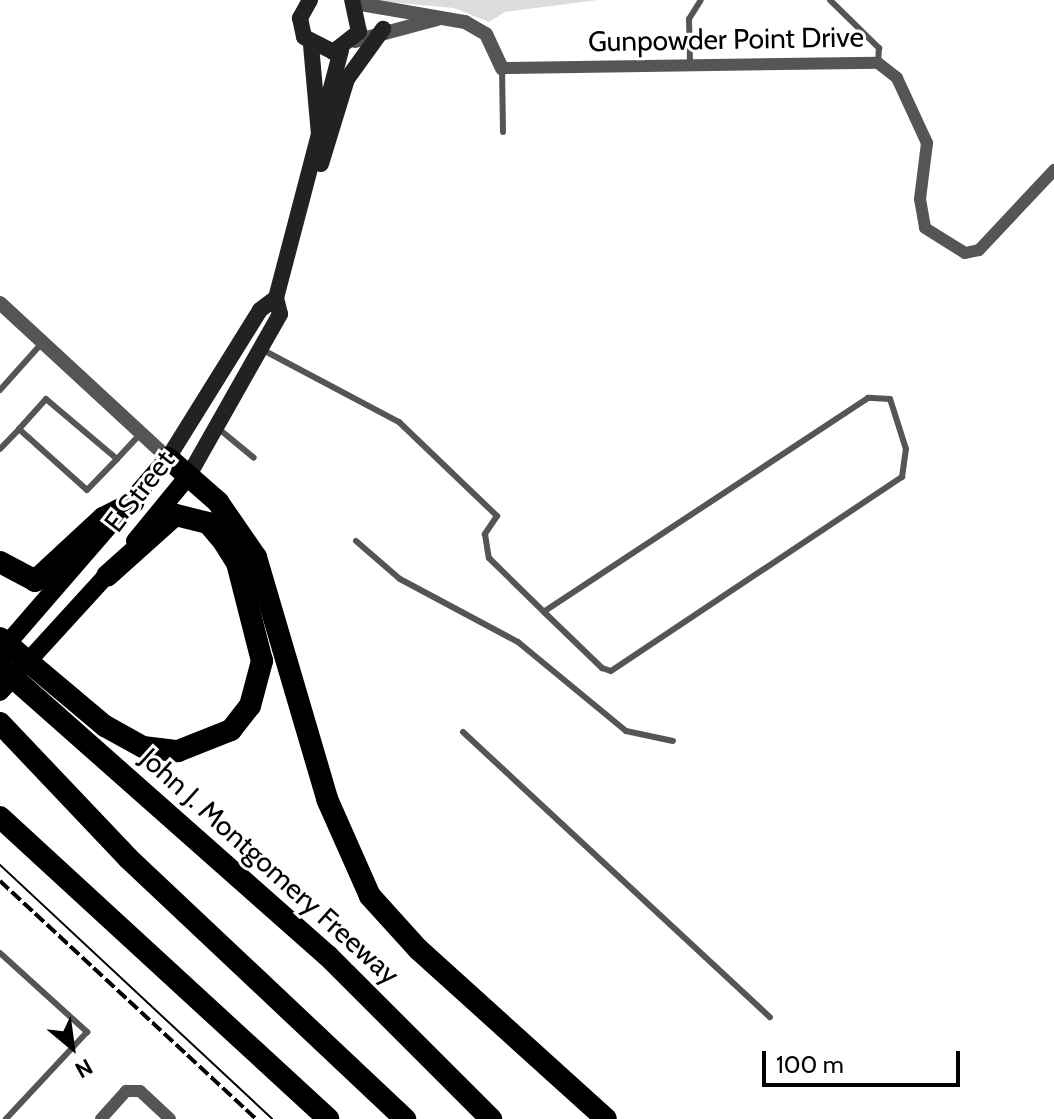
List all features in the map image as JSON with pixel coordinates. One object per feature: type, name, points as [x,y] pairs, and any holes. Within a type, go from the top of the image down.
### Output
[{"type":"highway","points":[[168,458],[189,475],[240,528],[256,557],[327,799],[366,889],[418,949],[606,1119]]},
{"type":"highway","points":[[0,562],[35,581],[103,518],[133,503]]},
{"type":"highway","points":[[0,638],[105,726],[143,747],[178,751],[231,730],[250,706],[262,661],[237,563],[224,542],[208,523],[175,515],[107,576]]},
{"type":"highway","name":"John J. Montgomery Freeway","points":[[0,666],[328,956],[491,1119]]},
{"type":"highway","points":[[0,723],[128,858],[405,1119]]},
{"type":"highway","points":[[0,817],[328,1119]]},
{"type":"highway","points":[[581,1098],[598,1119]]},
{"type":"main road","name":"E Street","points":[[310,0],[300,18],[311,45],[319,134]]},
{"type":"main road","name":"E Street","points":[[0,692],[107,576],[189,475],[263,350],[280,314],[276,298],[319,134],[348,46],[361,22],[353,2]]},
{"type":"main road","points":[[310,177],[324,161],[347,79],[383,29]]},
{"type":"main road","points":[[311,45],[348,46]]},
{"type":"main road","name":"E Street","points":[[0,652],[133,503],[168,458],[260,310],[276,298]]},
{"type":"street","points":[[353,2],[437,19],[486,34],[502,68]]},
{"type":"street","points":[[348,46],[383,29],[437,19]]},
{"type":"street","name":"Gunpowder Point Drive","points":[[502,68],[690,63],[878,63],[897,78],[927,143],[920,214],[934,240],[965,253],[979,250],[1054,170]]},
{"type":"street","points":[[0,303],[168,458]]},
{"type":"street","points":[[101,1119],[126,1091],[140,1091],[170,1119]]},
{"type":"lane","points":[[690,63],[689,19],[701,0]]},
{"type":"lane","points":[[830,0],[870,37],[878,63]]},
{"type":"lane","points":[[502,68],[503,132]]},
{"type":"lane","points":[[0,390],[42,343]]},
{"type":"lane","points":[[263,350],[399,422],[497,516],[485,534],[489,558],[544,612],[602,668],[621,666],[902,477],[906,449],[890,399],[868,398],[544,612]]},
{"type":"lane","points":[[0,449],[46,399],[117,459]]},
{"type":"lane","points":[[19,429],[87,490],[140,434]]},
{"type":"lane","points":[[219,429],[254,458]]},
{"type":"lane","points":[[356,541],[400,579],[518,642],[626,731],[673,741]]},
{"type":"lane","points":[[463,732],[770,1017]]},
{"type":"lane","points":[[0,953],[87,1032],[6,1119]]},
{"type":"shaded area","points":[[367,0],[598,0],[505,12],[489,22],[454,8]]},
{"type":"tram line","points":[[0,865],[272,1119]]},
{"type":"railway","points":[[0,881],[256,1119]]}]
